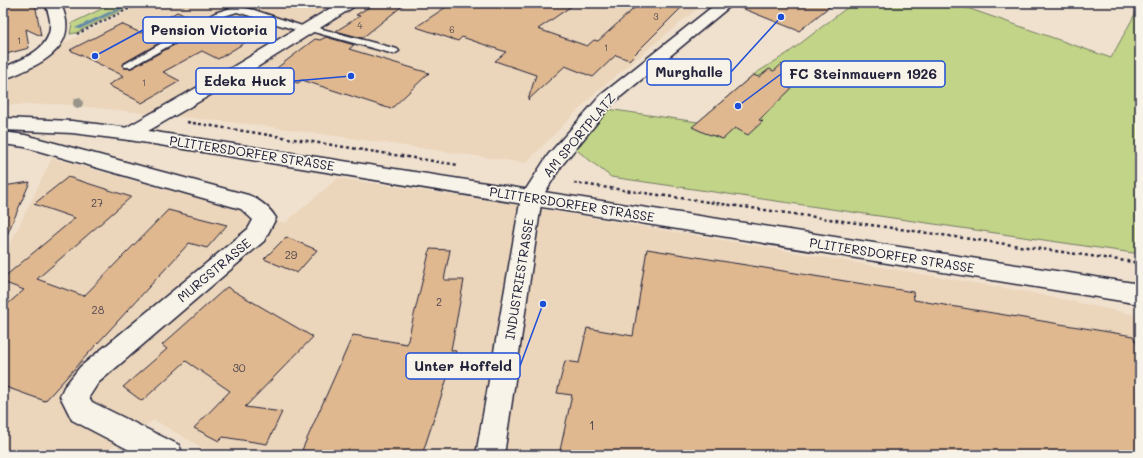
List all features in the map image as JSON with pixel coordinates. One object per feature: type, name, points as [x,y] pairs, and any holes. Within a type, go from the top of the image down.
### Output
[{"type":"street","points":[[3,74],[48,50],[56,42],[59,36],[59,24],[52,3]]},
{"type":"street","points":[[129,134],[160,118],[350,3]]},
{"type":"street","name":"AM SPORTPLATZ","points":[[537,188],[555,160],[607,99],[726,3]]},
{"type":"street","name":"PLITTERSDORFER STRASSE","points":[[3,124],[72,127],[537,188],[1140,294]]},
{"type":"street","name":"MURGSTRASSE","points":[[3,138],[25,141],[248,203],[265,218],[256,235],[89,375],[74,396],[82,411],[169,455]]},
{"type":"street","name":"INDUSTRIESTRASSE","points":[[490,455],[537,188]]},
{"type":"lane","points":[[128,66],[218,15],[237,10],[251,12],[307,29],[394,51]]},
{"type":"path","points":[[56,42],[70,38],[141,3]]},
{"type":"path","points":[[160,118],[464,166]]},
{"type":"path","points":[[537,188],[1140,263]]},
{"type":"shaded area","points":[[145,3],[704,3],[594,94],[526,163],[258,125],[60,104],[3,105],[3,79],[53,55],[62,44]]},
{"type":"shaded area","points":[[52,158],[285,223],[338,178],[516,205],[1028,292],[1140,316],[1140,455],[215,455],[154,420],[100,455],[3,455],[3,259]]},
{"type":"green space","points":[[114,3],[136,3],[76,33],[70,34],[72,23]]},
{"type":"green space","points":[[853,3],[953,3],[1111,58],[1140,5],[1140,254],[611,177],[574,148],[607,109],[698,122],[753,75],[788,53]]},
{"type":"building","points":[[11,3],[35,3],[41,36],[26,29],[29,48],[6,54],[3,9]]},
{"type":"building","points":[[376,3],[406,3],[362,38],[336,31],[360,16],[356,15]]},
{"type":"building","points":[[452,3],[576,3],[538,29],[587,46],[594,40],[598,41],[640,3],[686,3],[629,60],[616,55],[593,77],[565,66],[528,100],[536,75],[495,61],[506,52],[462,37],[458,41],[416,27]]},
{"type":"building","points":[[735,3],[834,3],[799,31],[734,5]]},
{"type":"building","points":[[177,12],[198,21],[122,64],[124,68],[132,68],[209,26],[246,42],[218,59],[202,51],[163,72],[180,81],[142,103],[108,85],[124,76],[70,50],[121,24],[141,33]]},
{"type":"building","points":[[326,37],[354,45],[349,49],[429,73],[391,109],[302,80],[298,83],[269,74],[315,39],[320,40]]},
{"type":"building","points":[[782,64],[791,89],[759,120],[763,121],[748,135],[735,128],[723,139],[692,127],[753,75],[759,77],[769,69],[774,71]]},
{"type":"building","points":[[68,177],[131,197],[37,279],[84,296],[168,210],[227,225],[207,248],[189,243],[45,401],[3,386],[3,308],[24,290],[3,282],[3,278],[75,218],[34,204]]},
{"type":"building","points":[[30,182],[3,244],[3,186]]},
{"type":"building","points":[[286,237],[317,250],[297,273],[264,259]]},
{"type":"building","points":[[430,249],[450,250],[444,280],[464,280],[451,350],[456,351],[422,455],[331,455],[302,450],[353,335],[407,344]]},
{"type":"building","points":[[647,249],[913,292],[914,300],[1133,336],[1140,351],[1140,455],[559,455],[572,395],[557,393],[565,361],[579,363],[587,328],[633,336]]},
{"type":"building","points":[[227,287],[313,337],[245,407],[282,412],[267,444],[223,437],[219,441],[194,428],[230,391],[186,361],[142,401],[123,387],[167,349],[162,345]]},
{"type":"waterway","points":[[78,28],[132,3]]},
{"type":"place","name":"Murghalle","points":[[781,17]]},
{"type":"place","name":"Pension Victoria","points":[[95,56]]},
{"type":"place","name":"Edeka Huck","points":[[351,76]]},
{"type":"place","name":"FC Steinmauern 1926","points":[[738,106]]},
{"type":"place","name":"Unter Hoffeld","points":[[543,304]]}]
